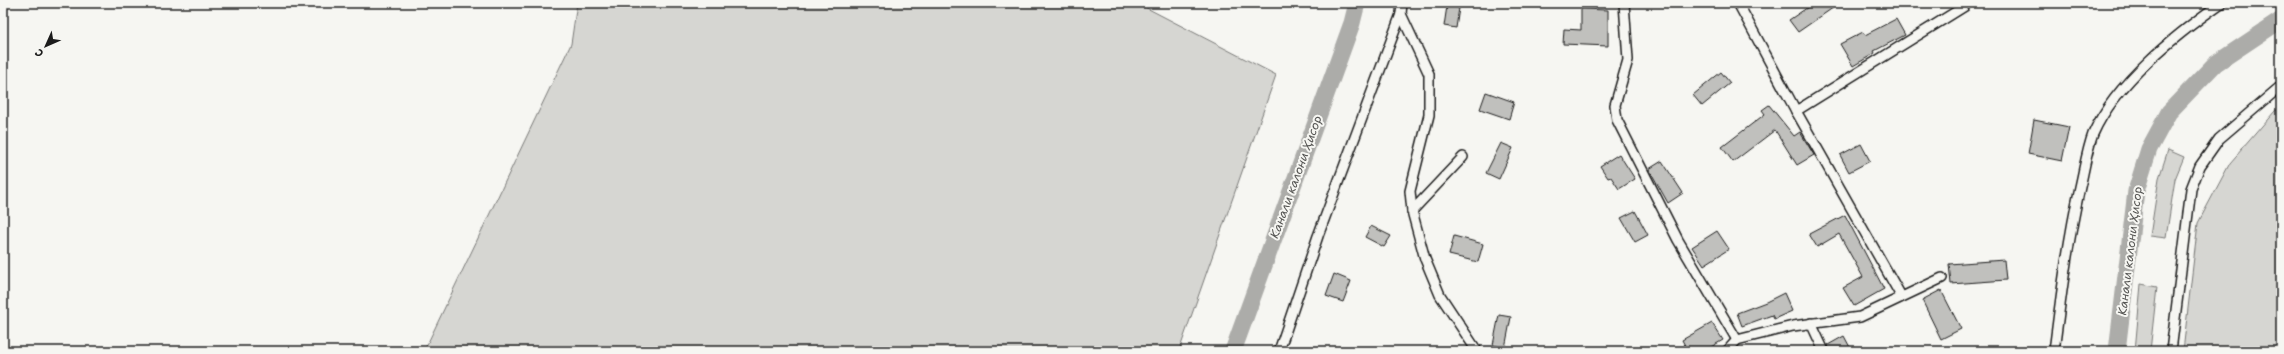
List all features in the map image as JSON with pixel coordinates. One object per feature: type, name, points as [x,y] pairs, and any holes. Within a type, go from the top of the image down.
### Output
[{"type":"lane","points":[[1279,351],[1318,236],[1402,14],[1402,3]]},
{"type":"lane","points":[[1624,3],[1628,60],[1616,105],[1617,120],[1678,240],[1737,340]]},
{"type":"lane","points":[[1738,3],[1796,111],[1901,296]]},
{"type":"lane","points":[[2054,351],[2065,265],[2075,208],[2093,134],[2107,110],[2125,86],[2161,48],[2221,3]]},
{"type":"lane","points":[[1796,111],[1966,4]]},
{"type":"lane","points":[[1402,14],[1429,74],[1429,116],[1410,191],[1412,211],[1425,259],[1440,295],[1476,351]]},
{"type":"lane","points":[[2171,351],[2191,189],[2200,166],[2219,139],[2281,86]]},
{"type":"lane","points":[[1412,211],[1463,157]]},
{"type":"lane","points":[[1727,351],[1737,340],[1811,323],[1860,317],[1901,296],[1942,278]]},
{"type":"lane","points":[[1811,323],[1824,351]]},
{"type":"shaded area","points":[[577,3],[1137,3],[1276,75],[1179,351],[424,351],[571,44]]},
{"type":"shaded area","points":[[2281,104],[2281,351],[2183,351],[2198,223],[2230,163]]},
{"type":"shaded area","points":[[2168,150],[2184,157],[2175,179],[2166,238],[2150,236],[2159,178]]},
{"type":"shaded area","points":[[2141,284],[2157,287],[2150,351],[2135,351]]},
{"type":"building","points":[[1814,3],[1840,3],[1798,32],[1789,20]]},
{"type":"building","points":[[1447,6],[1459,8],[1456,28],[1444,26]]},
{"type":"building","points":[[1581,9],[1608,10],[1608,46],[1563,44],[1564,29],[1581,30]]},
{"type":"building","points":[[1896,19],[1905,35],[1874,51],[1875,53],[1853,66],[1840,44],[1863,32],[1865,35]]},
{"type":"building","points":[[1721,72],[1730,83],[1702,106],[1693,95]]},
{"type":"building","points":[[1486,92],[1514,102],[1509,119],[1480,109]]},
{"type":"building","points":[[1769,105],[1794,136],[1800,132],[1814,155],[1797,165],[1775,130],[1733,162],[1722,147],[1765,114],[1762,110]]},
{"type":"building","points":[[2034,120],[2069,127],[2062,161],[2028,154]]},
{"type":"building","points":[[1501,143],[1513,148],[1499,179],[1486,173]]},
{"type":"building","points":[[1861,144],[1870,161],[1849,172],[1840,155]]},
{"type":"building","points":[[1619,154],[1635,179],[1619,189],[1611,177],[1608,178],[1600,166]]},
{"type":"building","points":[[1662,161],[1683,193],[1668,203],[1649,169]]},
{"type":"building","points":[[1635,211],[1648,235],[1635,242],[1621,218]]},
{"type":"building","points":[[1845,215],[1884,289],[1854,306],[1843,288],[1863,277],[1839,234],[1817,247],[1809,234]]},
{"type":"building","points":[[1371,226],[1391,236],[1384,247],[1365,237]]},
{"type":"building","points":[[1717,231],[1729,249],[1704,265],[1692,247]]},
{"type":"building","points":[[1454,236],[1483,244],[1478,262],[1449,255]]},
{"type":"building","points":[[2004,260],[2006,280],[1951,284],[1949,264]]},
{"type":"building","points":[[1334,274],[1351,281],[1343,302],[1326,296]]},
{"type":"building","points":[[1941,290],[1961,329],[1941,339],[1922,300]]},
{"type":"building","points":[[1784,293],[1792,311],[1774,319],[1772,315],[1742,326],[1737,313],[1766,302]]},
{"type":"building","points":[[1499,315],[1511,317],[1505,348],[1493,345]]},
{"type":"building","points":[[1712,323],[1723,340],[1704,351],[1688,351],[1682,340]]},
{"type":"building","points":[[1844,336],[1852,351],[1830,351],[1828,345]]},
{"type":"waterway","name":"Канали калони Ҳисор","points":[[1233,351],[1352,23],[1357,3]]},
{"type":"waterway","name":"Канали калони Ҳисор","points":[[2117,351],[2136,191],[2149,149],[2169,112],[2215,64],[2281,20]]}]
